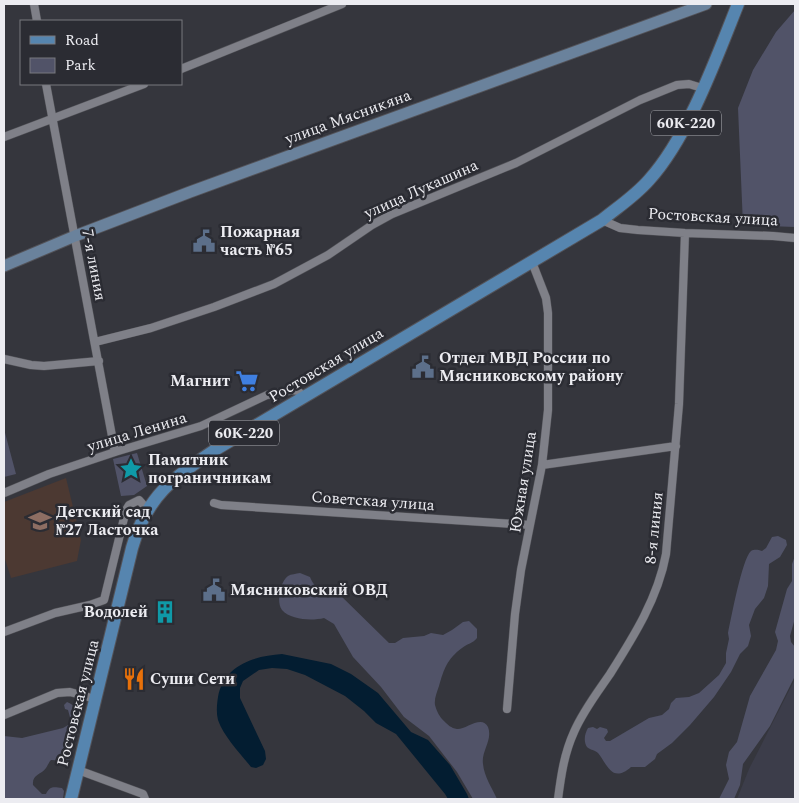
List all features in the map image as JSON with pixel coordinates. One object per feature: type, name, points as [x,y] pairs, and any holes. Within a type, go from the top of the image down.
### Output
[{"type":"main road","name":"Ростовская улица","points":[[72,795],[136,532],[147,509],[167,485],[194,464],[602,220],[638,192],[660,167],[678,139],[738,4]]},
{"type":"street","points":[[34,4],[37,20]]},
{"type":"street","points":[[182,69],[342,4]]},
{"type":"street","name":"улица Мясникяна","points":[[4,266],[75,236],[706,4]]},
{"type":"street","name":"улица Лукашина","points":[[95,342],[160,325],[274,284],[321,259],[392,214],[516,163],[640,100],[677,86],[689,84],[702,88]]},
{"type":"street","name":"7-я линия","points":[[46,85],[115,452]]},
{"type":"street","points":[[4,138],[141,85]]},
{"type":"street","name":"Ростовская улица","points":[[602,220],[620,228],[795,238]]},
{"type":"street","name":"8-я линия","points":[[558,799],[564,761],[574,730],[636,631],[658,586],[666,554],[679,404],[684,233]]},
{"type":"street","name":"Южная улица","points":[[507,709],[521,570],[542,464],[548,410],[549,331],[546,298],[532,262]]},
{"type":"street","points":[[4,359],[44,366],[99,361]]},
{"type":"street","name":"улица Ленина","points":[[4,493],[49,474],[202,426],[268,395],[293,390],[298,391],[304,397]]},
{"type":"street","points":[[542,464],[676,446]]},
{"type":"street","points":[[4,632],[55,613],[104,600],[126,510],[129,504],[139,500],[147,509]]},
{"type":"street","name":"Советская улица","points":[[214,503],[221,505],[530,525]]},
{"type":"street","points":[[4,715],[58,693],[70,692],[95,699]]},
{"type":"street","points":[[78,770],[143,794],[145,799]]},
{"type":"shaded area","name":"Детский сад №27 Ласточка","points":[[66,478],[81,540],[77,561],[11,578],[4,556],[4,502]]},
{"type":"shaded area","points":[[282,654],[331,664],[351,674],[378,693],[411,732],[428,740],[450,765],[469,799],[448,799],[396,734],[376,723],[345,696],[305,675],[287,669],[272,668],[259,670],[243,681],[240,688],[240,698],[265,751],[266,759],[263,765],[256,768],[251,767],[224,733],[218,720],[217,705],[221,686],[227,677],[242,664],[261,657]]},
{"type":"shaded area","points":[[795,679],[795,799],[737,799],[749,769]]},
{"type":"green space","points":[[795,10],[795,227],[743,225],[738,108],[753,70],[776,32]]},
{"type":"green space","points":[[4,429],[16,474],[4,477]]},
{"type":"green space","points":[[137,453],[147,486],[134,495],[121,496],[113,459]]},
{"type":"green space","points":[[778,536],[786,540],[787,545],[780,557],[769,564],[768,586],[764,598],[755,609],[749,625],[751,636],[748,646],[740,654],[731,672],[714,697],[690,725],[645,767],[631,767],[619,774],[615,773],[607,767],[598,753],[587,747],[585,737],[588,728],[593,727],[597,729],[600,727],[607,729],[608,732],[604,738],[606,741],[610,741],[649,718],[662,715],[669,709],[671,703],[676,698],[689,697],[699,693],[719,675],[726,663],[728,633],[744,565],[752,550],[762,551],[766,548],[772,537]]},
{"type":"green space","points":[[795,556],[795,618],[790,636],[791,642],[795,647],[795,676],[770,726],[743,764],[740,785],[734,799],[719,799],[729,779],[726,765],[729,752],[737,742],[750,696],[776,650],[778,641],[775,632],[787,589],[792,581],[792,564]]},
{"type":"green space","points":[[300,573],[310,577],[318,588],[338,593],[389,643],[395,643],[403,638],[424,636],[431,633],[443,635],[463,622],[469,621],[477,629],[477,638],[457,652],[447,665],[436,696],[435,705],[437,712],[453,728],[460,729],[478,722],[485,723],[488,727],[489,736],[483,764],[497,799],[473,799],[457,772],[429,736],[404,717],[381,687],[353,657],[334,624],[324,618],[296,618],[282,610],[279,602],[281,587],[288,576]]},
{"type":"green space","points":[[67,702],[77,712],[78,719],[69,759],[67,762],[51,760],[33,781],[33,785],[42,794],[46,794],[52,788],[62,788],[64,791],[63,799],[4,799],[4,736],[22,738],[63,728],[70,724],[71,721],[68,710],[65,709],[64,705]]},
{"type":"place","name":"Пожарная часть №65","points":[[204,241]]},
{"type":"place","name":"Отдел МВД России по Мясниковскому району","points":[[423,367]]},
{"type":"place","name":"Магнит","points":[[247,381]]},
{"type":"place","name":"Памятник пограничникам","points":[[131,469]]},
{"type":"place","name":"Детский сад №27 Ласточка","points":[[40,521]]},
{"type":"place","name":"Мясниковский ОВД","points":[[214,590]]},
{"type":"place","name":"Водолей","points":[[165,612]]},
{"type":"place","name":"Суши Сети","points":[[134,679]]}]
